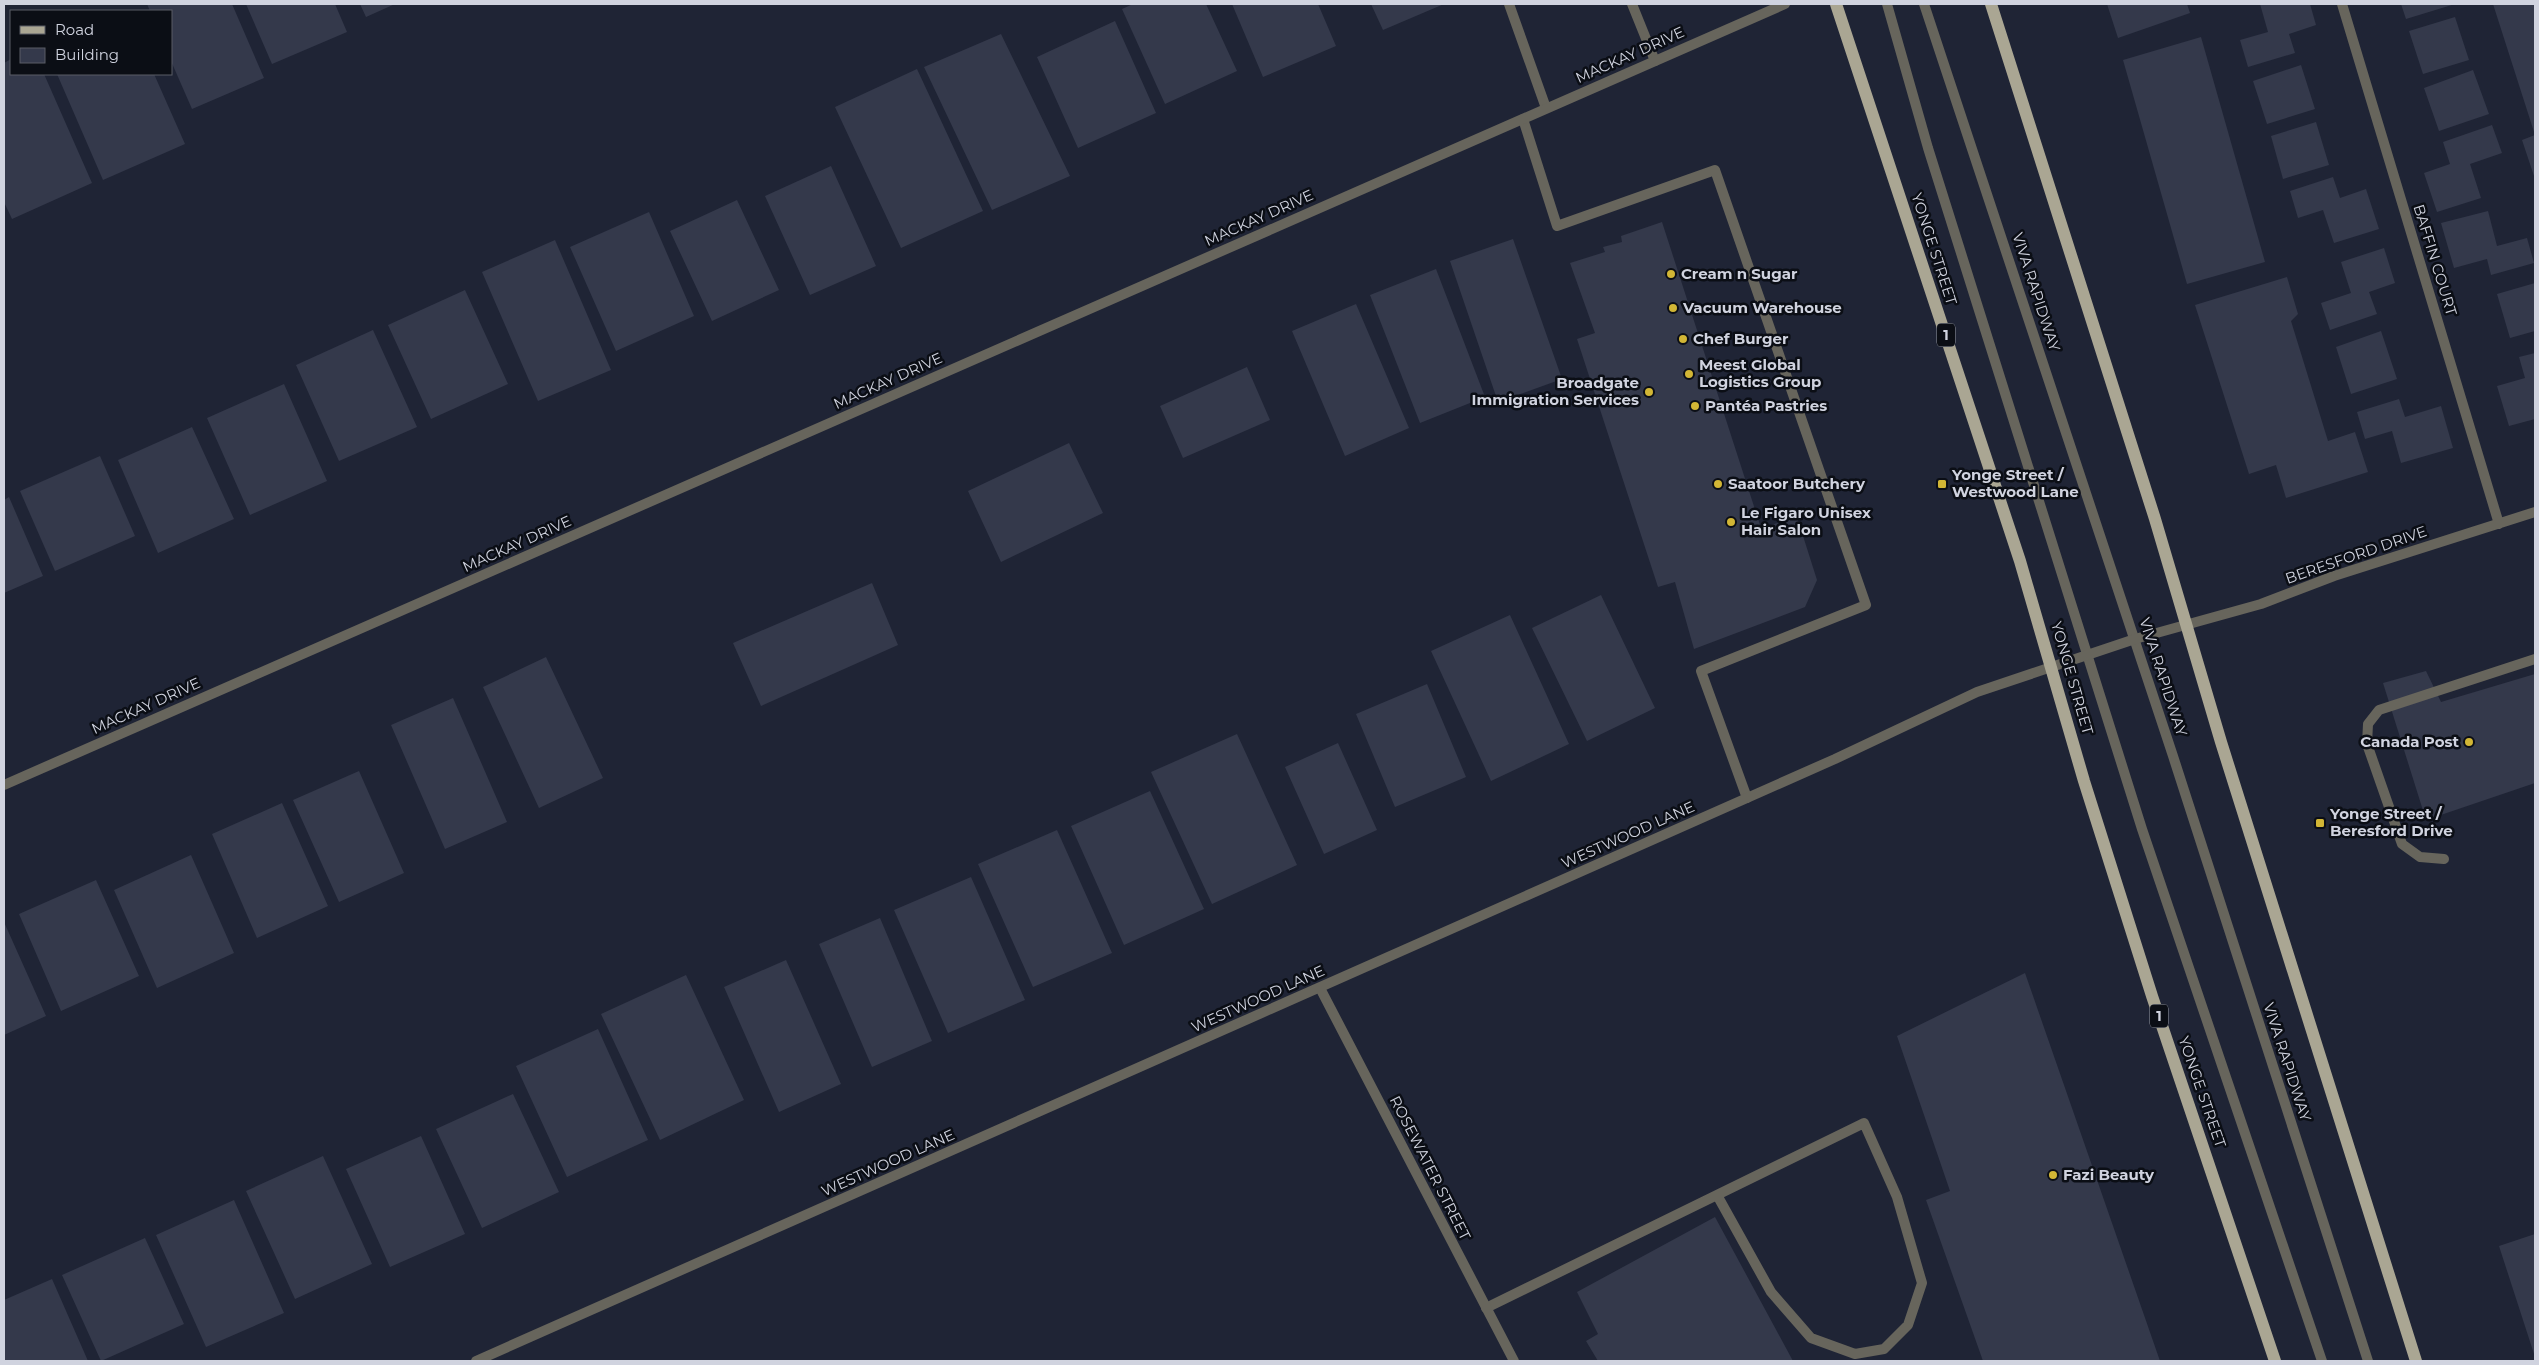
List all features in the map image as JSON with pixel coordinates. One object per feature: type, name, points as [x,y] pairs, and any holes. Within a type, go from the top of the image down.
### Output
[{"type":"main road","name":"YONGE STREET","points":[[1836,4],[2020,561],[2053,667],[2084,780],[2152,996],[2275,1361]]},
{"type":"main road","points":[[1991,4],[2155,519],[2186,626],[2416,1361]]},
{"type":"street","points":[[1510,4],[1546,108]]},
{"type":"street","points":[[1632,4],[1655,61]]},
{"type":"street","name":"MACKAY DRIVE","points":[[4,785],[1785,4]]},
{"type":"street","points":[[1887,4],[1930,157],[2142,829],[2322,1361]]},
{"type":"street","name":"VIVA RAPIDWAY","points":[[1924,4],[2134,639],[2368,1361]]},
{"type":"street","name":"BAFFIN COURT","points":[[2342,4],[2499,524]]},
{"type":"street","points":[[1523,119],[1557,226],[1715,170],[1866,604],[1701,671],[1747,798]]},
{"type":"street","name":"BERESFORD DRIVE","points":[[2134,639],[2260,604],[2334,576],[2535,512]]},
{"type":"street","name":"WESTWOOD LANE","points":[[476,1361],[1747,798],[1977,692],[2134,639]]},
{"type":"street","points":[[2444,859],[2420,857],[2402,844],[2367,744],[2368,724],[2379,710],[2535,659]]},
{"type":"street","name":"ROSEWATER STREET","points":[[1320,988],[1514,1361]]},
{"type":"street","points":[[1486,1308],[1864,1123],[1897,1198],[1922,1283],[1908,1325],[1884,1349],[1855,1354],[1811,1338],[1771,1292],[1717,1195]]},
{"type":"building","points":[[147,4],[232,4],[264,78],[192,109],[172,63],[172,10],[150,10]]},
{"type":"building","points":[[246,4],[335,4],[347,32],[272,64]]},
{"type":"building","points":[[360,4],[395,4],[366,17]]},
{"type":"building","points":[[1133,4],[1206,4],[1237,71],[1165,104],[1122,9]]},
{"type":"building","points":[[1232,4],[1318,4],[1336,46],[1263,77]]},
{"type":"building","points":[[1371,4],[1444,4],[1383,30]]},
{"type":"building","points":[[2107,4],[2187,4],[2190,13],[2118,38]]},
{"type":"building","points":[[2260,4],[2310,4],[2316,25],[2289,34],[2295,53],[2248,67],[2240,40],[2268,32]]},
{"type":"building","points":[[2401,4],[2455,4],[2406,19]]},
{"type":"building","points":[[2493,4],[2535,4],[2535,135]]},
{"type":"building","points":[[2455,17],[2469,60],[2423,74],[2409,31]]},
{"type":"building","points":[[1115,21],[1156,113],[1078,148],[1037,57]]},
{"type":"building","points":[[1001,34],[1070,176],[992,210],[924,67]]},
{"type":"building","points":[[2201,37],[2265,262],[2187,284],[2123,60]]},
{"type":"building","points":[[10,60],[10,75],[44,75],[92,183],[12,219],[4,202],[4,63]]},
{"type":"building","points":[[2301,65],[2315,109],[2267,124],[2253,81]]},
{"type":"building","points":[[917,69],[983,211],[901,248],[835,107]]},
{"type":"building","points":[[2473,70],[2489,114],[2439,131],[2424,88]]},
{"type":"building","points":[[57,75],[154,75],[185,144],[103,180]]},
{"type":"building","points":[[2316,122],[2329,165],[2283,179],[2271,136]]},
{"type":"building","points":[[2492,125],[2502,153],[2470,164],[2481,198],[2437,212],[2424,173],[2450,164],[2443,142]]},
{"type":"building","points":[[2535,135],[2535,179],[2522,140]]},
{"type":"building","points":[[831,166],[876,266],[810,295],[765,196]]},
{"type":"building","points":[[2333,177],[2340,198],[2366,189],[2379,229],[2334,243],[2323,210],[2298,218],[2290,191]]},
{"type":"building","points":[[737,200],[779,290],[712,321],[670,231]]},
{"type":"building","points":[[2488,211],[2497,246],[2527,238],[2534,263],[2491,275],[2487,259],[2454,268],[2441,223]]},
{"type":"building","points":[[649,212],[694,316],[616,351],[570,247]]},
{"type":"building","points":[[1662,222],[1761,528],[1797,517],[1817,580],[1805,607],[1694,649],[1675,582],[1658,587],[1577,339],[1595,333],[1570,263],[1605,252],[1603,247],[1622,242],[1621,236]]},
{"type":"building","points":[[1513,239],[1562,379],[1498,402],[1450,261]]},
{"type":"building","points":[[555,240],[611,370],[538,401],[482,272]]},
{"type":"building","points":[[2384,248],[2395,283],[2369,292],[2377,314],[2330,330],[2321,303],[2351,293],[2341,262]]},
{"type":"building","points":[[1436,269],[1485,397],[1420,423],[1370,295]]},
{"type":"building","points":[[2287,277],[2298,314],[2291,321],[2328,441],[2355,432],[2368,472],[2286,498],[2276,465],[2249,474],[2195,305]]},
{"type":"building","points":[[2535,283],[2535,331],[2510,338],[2497,294]]},
{"type":"building","points":[[465,290],[508,384],[431,419],[388,325]]},
{"type":"building","points":[[1356,304],[1409,428],[1345,456],[1292,331]]},
{"type":"building","points":[[373,330],[417,427],[339,461],[296,365]]},
{"type":"building","points":[[2381,331],[2397,379],[2351,394],[2336,347]]},
{"type":"building","points":[[2535,353],[2535,419],[2509,426],[2497,386],[2525,378],[2519,357]]},
{"type":"building","points":[[1247,367],[1270,420],[1183,458],[1160,406]]},
{"type":"building","points":[[284,384],[327,481],[250,515],[207,418]]},
{"type":"building","points":[[2399,399],[2405,417],[2441,406],[2453,448],[2401,463],[2392,431],[2365,439],[2357,412]]},
{"type":"building","points":[[192,427],[234,519],[158,553],[118,460]]},
{"type":"building","points":[[1069,443],[1103,513],[1001,562],[968,491]]},
{"type":"building","points":[[100,456],[135,536],[55,571],[20,491]]},
{"type":"building","points":[[9,497],[43,576],[4,593],[4,500]]},
{"type":"building","points":[[872,583],[898,645],[761,706],[733,643]]},
{"type":"building","points":[[1601,595],[1655,708],[1587,741],[1532,628]]},
{"type":"building","points":[[1510,615],[1569,744],[1491,781],[1431,651]]},
{"type":"building","points":[[546,657],[603,778],[539,808],[483,687]]},
{"type":"building","name":"Canada Post","points":[[2426,671],[2441,702],[2535,674],[2535,783],[2426,820],[2383,683]]},
{"type":"building","points":[[1427,684],[1466,777],[1395,807],[1356,714]]},
{"type":"building","points":[[453,698],[507,822],[445,849],[391,725]]},
{"type":"building","points":[[1237,734],[1297,865],[1212,904],[1151,772]]},
{"type":"building","points":[[1338,743],[1377,830],[1324,854],[1285,767]]},
{"type":"building","points":[[359,771],[404,873],[339,902],[293,800]]},
{"type":"building","points":[[1150,791],[1204,909],[1124,945],[1071,826]]},
{"type":"building","points":[[282,803],[328,906],[257,938],[212,834]]},
{"type":"building","points":[[1057,830],[1112,953],[1033,987],[978,864]]},
{"type":"building","points":[[191,855],[234,953],[157,988],[114,890]]},
{"type":"building","points":[[971,877],[1025,1000],[948,1033],[894,910]]},
{"type":"building","points":[[96,880],[139,976],[61,1011],[19,914]]},
{"type":"building","points":[[880,918],[932,1041],[872,1067],[819,944]]},
{"type":"building","points":[[4,922],[46,1016],[4,1035]]},
{"type":"building","points":[[786,960],[841,1084],[779,1112],[724,987]]},
{"type":"building","points":[[2025,973],[2160,1361],[1983,1361],[1926,1200],[1950,1191],[1897,1036]]},
{"type":"building","points":[[686,975],[744,1100],[660,1140],[601,1014]]},
{"type":"building","points":[[598,1029],[648,1140],[567,1177],[516,1066]]},
{"type":"building","points":[[513,1094],[559,1192],[482,1228],[436,1129]]},
{"type":"building","points":[[421,1136],[465,1234],[390,1267],[346,1169]]},
{"type":"building","points":[[323,1156],[372,1264],[295,1299],[246,1191]]},
{"type":"building","points":[[234,1200],[284,1313],[206,1347],[156,1235]]},
{"type":"building","points":[[1715,1217],[1793,1361],[1598,1361],[1586,1341],[1598,1334],[1577,1292]]},
{"type":"building","points":[[2535,1234],[2535,1357],[2499,1246]]},
{"type":"building","points":[[145,1238],[184,1324],[101,1361],[62,1275]]},
{"type":"building","points":[[52,1279],[88,1361],[4,1361],[4,1300]]},
{"type":"place","name":"Cream n Sugar","points":[[1671,274]]},
{"type":"place","name":"Vacuum Warehouse","points":[[1673,308]]},
{"type":"place","name":"Chef Burger","points":[[1683,339]]},
{"type":"place","name":"Meest Global Logistics Group","points":[[1689,374]]},
{"type":"place","name":"Broadgate Immigration Services","points":[[1649,392]]},
{"type":"place","name":"Pantéa Pastries","points":[[1695,406]]},
{"type":"place","name":"Saatoor Butchery","points":[[1718,484]]},
{"type":"place","name":"Yonge Street / Westwood Lane","points":[[1942,484]]},
{"type":"place","name":"Le Figaro Unisex Hair Salon","points":[[1731,522]]},
{"type":"place","name":"Canada Post","points":[[2469,742]]},
{"type":"place","name":"Yonge Street / Beresford Drive","points":[[2320,823]]},
{"type":"place","name":"Fazi Beauty","points":[[2053,1175]]}]
